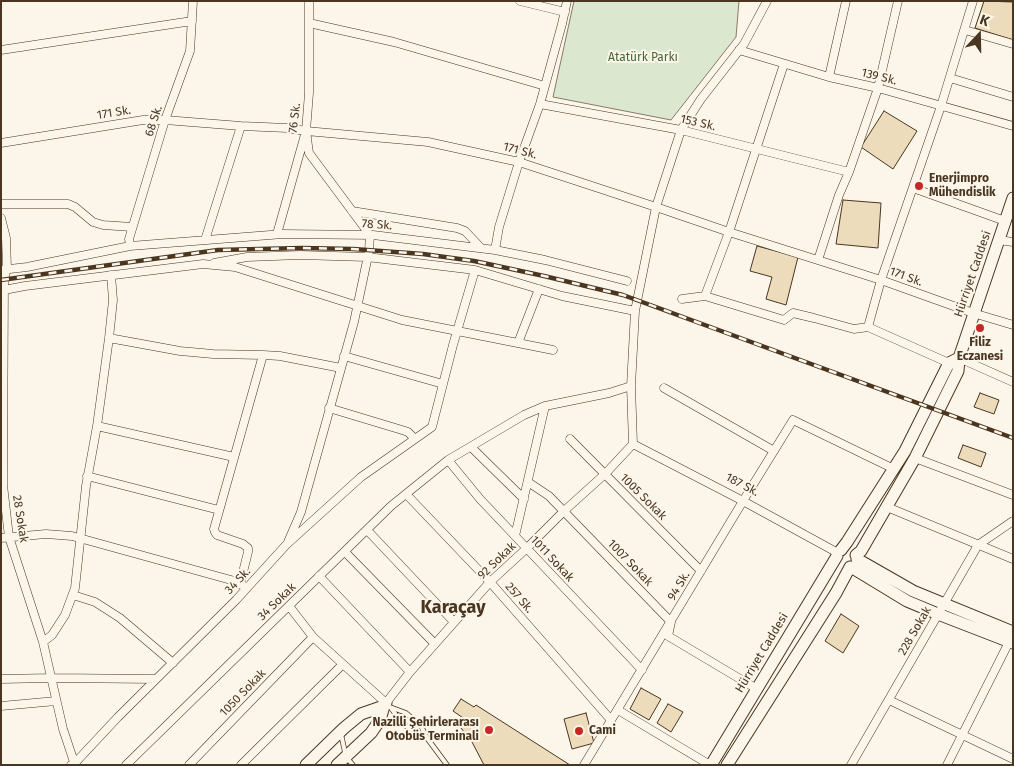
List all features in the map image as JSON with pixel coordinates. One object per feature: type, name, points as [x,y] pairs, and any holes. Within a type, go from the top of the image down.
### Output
[{"type":"main road","name":"Hürriyet Caddesi","points":[[710,765],[839,553],[894,468],[954,361],[974,313],[1013,198]]},
{"type":"main road","name":"Hürriyet Caddesi","points":[[727,765],[836,593],[887,507],[958,371],[954,361]]},
{"type":"main road","points":[[843,549],[850,549],[855,552],[853,562],[843,567],[837,559],[839,553],[843,549]]},
{"type":"main road","points":[[853,562],[944,604],[1012,639]]},
{"type":"main road","points":[[853,562],[907,601],[938,614],[1012,639]]},
{"type":"main road","points":[[306,765],[361,714],[387,705]]},
{"type":"main road","points":[[337,765],[350,761],[372,733],[387,705]]},
{"type":"street","name":"68 Sk.","points":[[130,246],[128,239],[132,226],[165,120],[190,52],[193,1]]},
{"type":"street","name":"76 Sk.","points":[[277,234],[306,131],[309,93],[309,1]]},
{"type":"street","points":[[520,1],[565,12]]},
{"type":"street","points":[[567,1],[540,104],[499,226],[495,250],[545,260],[627,282]]},
{"type":"street","points":[[633,444],[631,386],[635,311],[656,207],[681,130],[701,99],[744,44],[767,1]]},
{"type":"street","points":[[829,77],[846,1]]},
{"type":"street","points":[[818,260],[839,195],[849,172],[878,88],[898,1]]},
{"type":"street","points":[[868,327],[881,280],[942,106],[973,1]]},
{"type":"street","points":[[1,50],[192,20]]},
{"type":"street","points":[[309,23],[394,42],[545,86]]},
{"type":"street","points":[[964,30],[1013,44]]},
{"type":"street","name":"139 Sk.","points":[[739,50],[829,77],[878,88],[1013,126]]},
{"type":"street","points":[[705,296],[729,232],[784,64]]},
{"type":"street","points":[[950,78],[1013,97]]},
{"type":"street","name":"153 Sk.","points":[[540,104],[681,130],[849,172]]},
{"type":"street","name":"171 Sk.","points":[[1,143],[143,120],[287,128],[428,142],[520,162],[1013,325]]},
{"type":"street","points":[[205,240],[242,126]]},
{"type":"street","points":[[286,545],[301,512],[344,356],[368,257],[370,235],[309,153],[306,131]]},
{"type":"street","points":[[913,188],[1005,222]]},
{"type":"street","points":[[1,204],[68,204],[75,206],[93,222],[103,225],[132,226]]},
{"type":"street","points":[[352,211],[457,228],[466,231],[481,248]]},
{"type":"street","name":"28 Sokak","points":[[1,218],[6,238],[2,376],[2,461],[5,537],[43,642],[62,729],[73,764]]},
{"type":"street","name":"78 Sk.","points":[[4,270],[130,246],[277,234],[370,235],[495,250]]},
{"type":"street","points":[[999,240],[1013,242]]},
{"type":"street","points":[[4,290],[247,257],[300,255],[368,257],[475,270],[562,296],[635,311]]},
{"type":"street","points":[[203,264],[235,267],[402,320],[553,350]]},
{"type":"street","points":[[344,356],[443,384],[475,270]]},
{"type":"street","points":[[43,642],[52,635],[66,615],[75,588],[87,476],[97,426],[109,338],[113,300],[111,275]]},
{"type":"street","points":[[518,343],[539,289]]},
{"type":"street","points":[[682,299],[705,296],[784,320],[793,313],[854,329],[868,327],[1013,382]]},
{"type":"street","points":[[109,338],[180,351],[222,355],[263,355],[340,368]]},
{"type":"street","points":[[5,537],[46,534],[80,538],[244,586],[248,548],[243,544],[216,534],[214,529],[263,355]]},
{"type":"street","name":"34 Sk.","points":[[73,764],[118,716],[173,663],[244,586],[286,545],[361,477],[432,427],[443,384]]},
{"type":"street","name":"34 Sokak","points":[[126,765],[391,506],[448,460],[524,415],[545,406],[609,393],[631,386]]},
{"type":"street","points":[[664,388],[774,450]]},
{"type":"street","points":[[515,536],[545,406]]},
{"type":"street","points":[[329,408],[408,432],[415,439]]},
{"type":"street","name":"94 Sk.","points":[[584,765],[793,420],[894,468]]},
{"type":"street","points":[[97,426],[234,456]]},
{"type":"street","name":"1005 Sokak","points":[[570,439],[701,571]]},
{"type":"street","name":"92 Sokak","points":[[387,705],[410,672],[490,582],[564,510],[605,474],[633,444]]},
{"type":"street","name":"187 Sk.","points":[[633,444],[839,553]]},
{"type":"street","points":[[471,447],[524,499]]},
{"type":"street","points":[[914,458],[1013,495]]},
{"type":"street","name":"1011 Sokak","points":[[448,460],[480,499],[642,670]]},
{"type":"street","points":[[87,476],[219,510]]},
{"type":"street","name":"1007 Sokak","points":[[528,482],[550,496],[671,622],[668,636],[757,689]]},
{"type":"street","name":"257 Sk.","points":[[406,494],[490,582],[611,720]]},
{"type":"street","points":[[887,507],[1013,559]]},
{"type":"street","name":"228 Sokak","points":[[851,765],[978,545],[1013,521]]},
{"type":"street","points":[[367,530],[454,622]]},
{"type":"street","points":[[345,552],[435,644]]},
{"type":"street","points":[[320,576],[410,672]]},
{"type":"street","points":[[73,595],[95,602],[114,614],[173,663]]},
{"type":"street","points":[[289,606],[314,637],[387,705]]},
{"type":"street","name":"1050 Sokak","points":[[189,765],[314,637]]},
{"type":"street","points":[[947,765],[1012,639]]},
{"type":"street","points":[[241,765],[342,665]]},
{"type":"street","points":[[1,679],[156,680]]},
{"type":"street","points":[[889,700],[1013,759]]},
{"type":"street","points":[[1,706],[56,701]]},
{"type":"street","points":[[618,710],[710,765]]},
{"type":"lane","points":[[387,705],[401,722],[415,733],[427,738]]},
{"type":"lane","points":[[387,705],[406,713],[421,726],[427,738],[447,765]]},
{"type":"lane","points":[[340,732],[350,761]]},
{"type":"green space","name":"Atatürk Parkı","points":[[574,1],[739,1],[736,37],[671,120],[553,97]]},
{"type":"building","points":[[984,1],[1013,2],[1013,40],[975,28]]},
{"type":"building","points":[[884,111],[917,131],[893,169],[861,147]]},
{"type":"building","points":[[843,200],[881,203],[878,248],[836,244]]},
{"type":"building","points":[[757,246],[798,257],[786,305],[766,299],[772,277],[750,271]]},
{"type":"building","points":[[980,393],[999,400],[994,414],[974,407]]},
{"type":"building","points":[[963,445],[986,453],[981,467],[958,458]]},
{"type":"building","points":[[841,614],[859,626],[843,653],[825,641]]},
{"type":"building","points":[[641,688],[661,699],[649,720],[630,709]]},
{"type":"building","name":"Nazilli Şehirlerarası Otobüs Terminali","points":[[461,699],[474,707],[476,705],[570,765],[484,765],[472,742],[461,728],[466,720],[453,711]]},
{"type":"building","points":[[668,704],[683,712],[671,732],[657,723]]},
{"type":"building","name":"Cami","points":[[586,713],[594,743],[572,749],[564,719]]},
{"type":"railway","points":[[1,280],[218,250],[353,249],[423,254],[474,261],[623,295],[1013,438]]},
{"type":"place","name":"Enerjimpro Mühendislik","points":[[919,186]]},
{"type":"place","name":"Filiz Eczanesi","points":[[980,328]]},
{"type":"place","name":"Nazilli Şehirlerarası Otobüs Terminali","points":[[489,730]]},
{"type":"place","name":"Cami","points":[[579,731]]},
{"type":"district","name":"Karaçay","points":[[453,608]]}]
